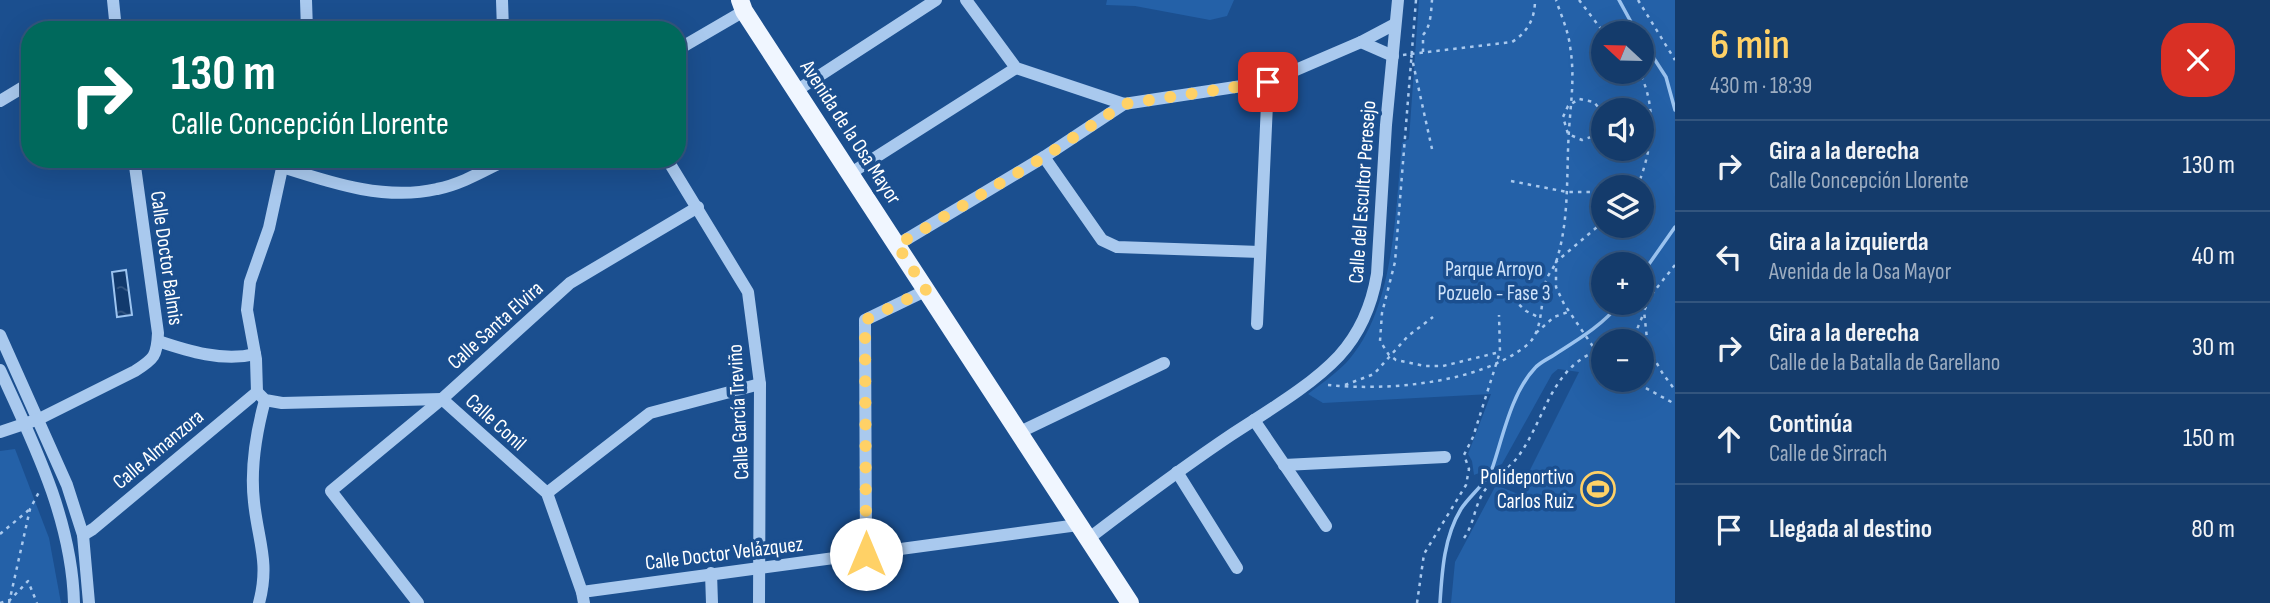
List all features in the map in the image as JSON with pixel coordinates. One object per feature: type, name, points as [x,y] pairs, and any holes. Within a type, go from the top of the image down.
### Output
[{"type":"main road","name":"Avenida de la Osa Mayor","points":[[742,6],[1130,603]]},
{"type":"street","points":[[113,0],[115,21]]},
{"type":"street","points":[[306,0],[307,21]]},
{"type":"street","points":[[502,0],[503,21]]},
{"type":"street","points":[[796,91],[936,0]]},
{"type":"street","points":[[966,0],[1016,68],[1124,104]]},
{"type":"street","name":"Calle del Escultor Peresejo","points":[[1083,532],[1177,472],[1307,382],[1339,356],[1363,321],[1373,296],[1377,274],[1398,0]]},
{"type":"street","points":[[686,44],[742,6]]},
{"type":"street","points":[[897,245],[1044,157],[1124,104],[1268,82],[1361,42],[1395,24]]},
{"type":"street","points":[[1361,42],[1393,56]]},
{"type":"street","points":[[851,173],[1016,68]]},
{"type":"street","points":[[1257,324],[1268,82]]},
{"type":"street","points":[[0,101],[21,88]]},
{"type":"street","points":[[1044,157],[1102,240],[1116,247],[1260,252]]},
{"type":"street","name":"Calle Doctor Balmis","points":[[0,432],[39,419],[147,363],[158,351],[135,168]]},
{"type":"street","points":[[259,603],[264,582],[262,544],[254,503],[252,471],[261,396],[247,310],[250,282],[269,228],[282,168]]},
{"type":"street","points":[[295,168],[327,181],[373,191],[404,193],[438,189],[490,168]]},
{"type":"street","name":"Calle García Treviño","points":[[673,168],[748,292],[760,384],[759,603]]},
{"type":"street","name":"Calle Santa Elvira","points":[[418,603],[331,491],[442,399],[570,283],[698,207]]},
{"type":"street","points":[[866,554],[865,320],[926,290]]},
{"type":"street","points":[[0,335],[39,419],[83,535],[89,603]]},
{"type":"street","points":[[158,341],[183,350],[210,355],[244,357],[255,354]]},
{"type":"street","points":[[1020,432],[1164,363]]},
{"type":"street","points":[[0,370],[46,476],[66,537],[72,564],[74,603]]},
{"type":"street","points":[[547,493],[650,413],[760,384]]},
{"type":"street","name":"Calle Conil","points":[[261,396],[282,403],[442,399],[547,493],[583,597]]},
{"type":"street","name":"Calle Almanzora","points":[[83,535],[93,530],[261,396]]},
{"type":"street","points":[[1254,420],[1326,526]]},
{"type":"street","points":[[1284,465],[1446,457]]},
{"type":"street","points":[[1177,472],[1237,568]]},
{"type":"street","name":"Calle Doctor Velázquez","points":[[583,597],[711,573],[1083,532]]},
{"type":"street","points":[[711,573],[712,603]]},
{"type":"path","points":[[1416,0],[1395,262],[1382,313],[1380,341],[1389,355],[1396,360],[1425,366],[1443,366],[1500,352]]},
{"type":"path","points":[[1423,52],[1423,36],[1431,16],[1432,0]]},
{"type":"path","points":[[1393,56],[1512,42],[1526,32],[1535,13],[1535,0]]},
{"type":"path","points":[[1556,0],[1570,43],[1574,86],[1567,192],[1556,262],[1556,287],[1568,312],[1591,345]]},
{"type":"path","points":[[1579,0],[1595,21]]},
{"type":"path","points":[[1637,0],[1675,60]]},
{"type":"path","points":[[1411,54],[1432,149]]},
{"type":"path","points":[[1642,175],[1650,145],[1650,105],[1643,84]]},
{"type":"path","points":[[1591,101],[1587,99],[1572,102],[1564,111],[1563,117],[1569,134],[1575,138],[1591,138]]},
{"type":"path","points":[[1511,181],[1567,192],[1591,192]]},
{"type":"path","points":[[1307,382],[1395,388],[1496,365],[1529,344],[1540,318],[1546,280],[1556,262],[1591,232]]},
{"type":"path","points":[[1654,290],[1675,265]]},
{"type":"path","points":[[1513,299],[1526,311],[1540,318]]},
{"type":"path","points":[[1534,334],[1554,317],[1568,312]]},
{"type":"path","points":[[1416,603],[1424,554],[1466,485],[1469,469],[1465,455],[1500,352],[1499,315]]},
{"type":"path","points":[[1644,315],[1648,348],[1675,390]]},
{"type":"path","points":[[1342,386],[1374,373],[1408,336],[1433,317]]},
{"type":"path","points":[[1464,538],[1471,528],[1483,492],[1516,460],[1566,371],[1579,358],[1591,353]]},
{"type":"path","points":[[1653,392],[1675,404]]},
{"type":"path","points":[[9,601],[30,509],[46,476]]},
{"type":"path","points":[[0,534],[30,509]]},
{"type":"path","points":[[0,603],[9,601],[27,581],[37,603]]},
{"type":"green space","points":[[1107,0],[1234,0],[1227,16],[1210,20],[1135,6],[1106,5]]},
{"type":"green space","name":"Parque Arroyo Pozuelo - Fase 3","points":[[1419,0],[1675,0],[1675,603],[1451,603],[1455,562],[1496,485],[1518,494],[1579,372],[1558,369],[1552,374],[1502,464],[1474,475],[1468,454],[1491,394],[1323,403],[1308,394],[1346,363],[1362,341],[1374,316],[1390,259],[1402,143],[1409,139]]},
{"type":"green space","points":[[15,449],[49,538],[61,603],[0,603],[0,451]]},
{"type":"water","points":[[126,270],[132,315],[117,317],[112,272]]},
{"type":"waterway","points":[[1619,0],[1630,21]]},
{"type":"waterway","points":[[1654,58],[1666,77],[1675,110]]},
{"type":"waterway","points":[[1654,257],[1675,227]]},
{"type":"waterway","points":[[1440,603],[1447,543],[1455,520],[1491,472],[1520,389],[1537,366],[1591,331],[1609,315]]},
{"type":"place","name":"Polideportivo Carlos Ruiz","points":[[1598,489]]},
{"type":"route","points":[[866,554],[865,320],[926,290],[897,245],[1044,157],[1124,104],[1268,82]]}]
